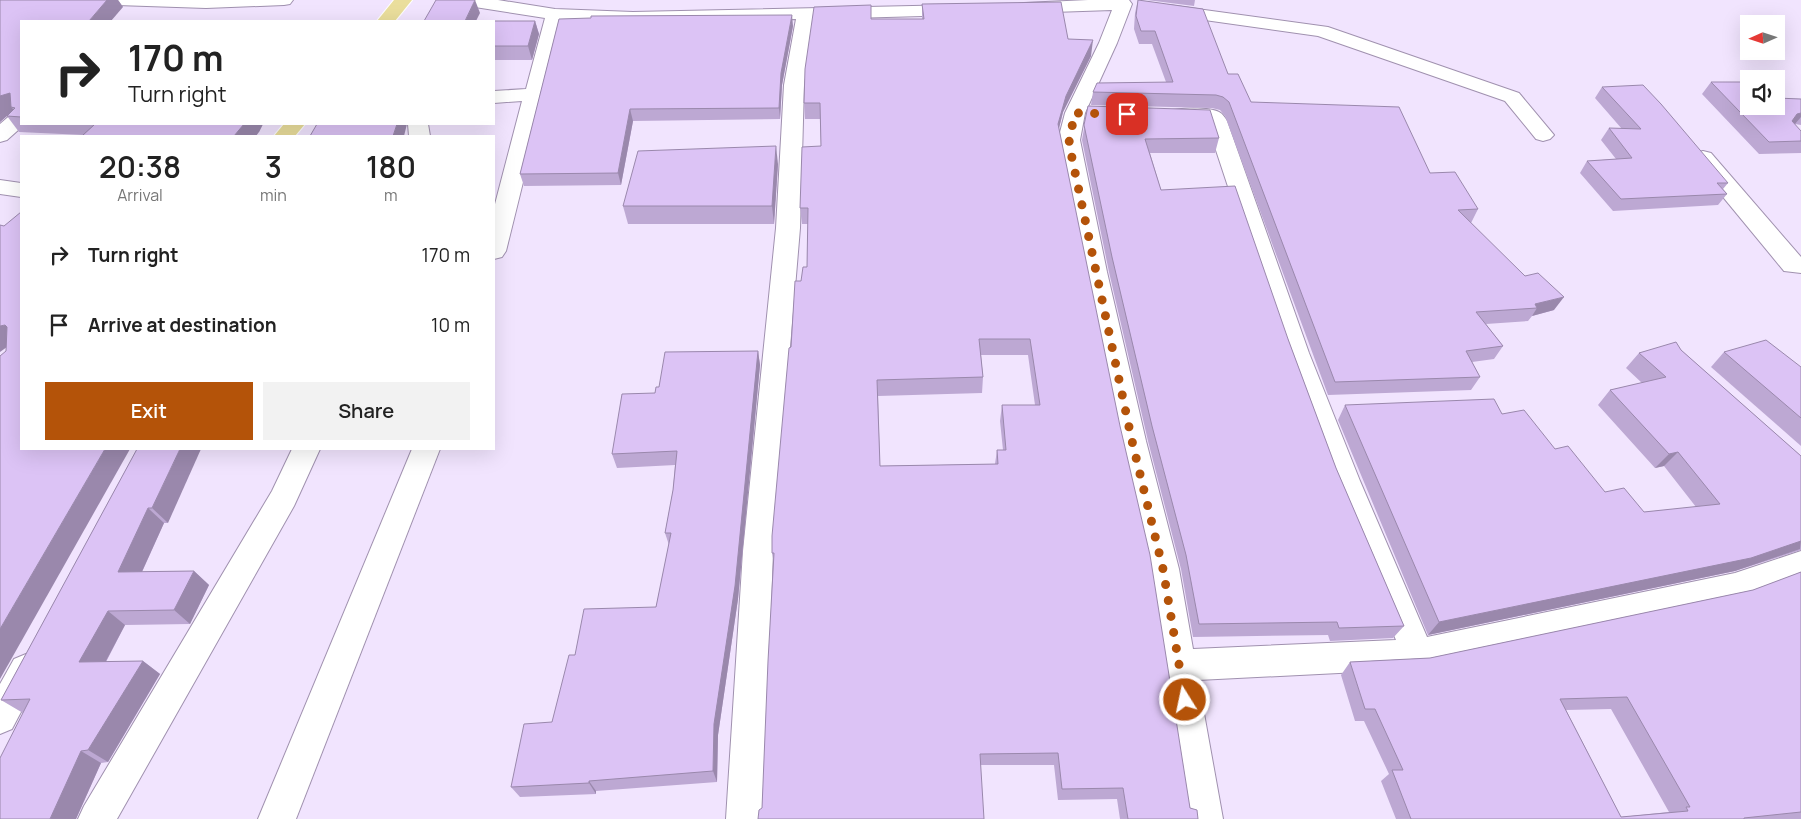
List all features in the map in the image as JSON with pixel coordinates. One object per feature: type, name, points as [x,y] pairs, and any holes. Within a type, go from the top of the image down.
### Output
[{"type":"main road","points":[[387,20],[401,2]]},
{"type":"main road","points":[[285,135],[294,125]]},
{"type":"street","points":[[122,7],[140,1],[206,3],[284,0]]},
{"type":"street","points":[[462,0],[555,14],[633,18],[1135,5],[1321,31],[1512,97],[1543,135]]},
{"type":"street","points":[[1135,5],[1108,43],[1075,113],[1069,140],[1132,441],[1163,569],[1204,819]]},
{"type":"street","points":[[745,819],[758,551],[788,228],[794,85],[806,13]]},
{"type":"street","points":[[495,246],[555,14]]},
{"type":"street","points":[[495,96],[533,94]]},
{"type":"street","points":[[1075,113],[1103,113]]},
{"type":"street","points":[[1150,115],[1212,116],[1217,121],[1296,353],[1345,481],[1418,654]]},
{"type":"street","points":[[0,136],[20,117]]},
{"type":"street","points":[[1692,145],[1792,265],[1801,265]]},
{"type":"street","points":[[0,187],[20,190]]},
{"type":"street","points":[[1317,408],[1346,407]]},
{"type":"street","points":[[97,819],[284,497],[306,450]]},
{"type":"street","points":[[277,819],[426,450]]},
{"type":"street","points":[[1179,665],[1418,654],[1735,587],[1801,564]]},
{"type":"street","points":[[0,717],[42,642]]},
{"type":"building","points":[[0,0],[107,0],[90,20],[20,20],[20,117],[7,116],[15,108],[11,107],[10,93],[0,96]]},
{"type":"building","points":[[436,0],[475,0],[465,20],[425,20]]},
{"type":"building","points":[[1138,0],[1203,9],[1228,74],[1238,74],[1251,102],[1399,107],[1430,173],[1455,172],[1478,209],[1458,210],[1525,276],[1538,273],[1564,297],[1535,304],[1537,308],[1476,312],[1503,346],[1466,351],[1480,377],[1335,382],[1229,102],[1223,97],[1216,95],[1093,92],[1097,83],[1173,82],[1155,31],[1141,31],[1136,16]]},
{"type":"building","points":[[1061,2],[1068,39],[1093,40],[1066,96],[1058,124],[1120,426],[1150,555],[1190,808],[1197,810],[1198,819],[1128,819],[1123,788],[1062,789],[1058,753],[980,754],[984,819],[758,819],[759,810],[762,808],[774,553],[772,553],[772,536],[789,348],[791,347],[795,281],[801,281],[803,267],[807,267],[808,208],[800,208],[802,147],[821,146],[820,103],[804,103],[805,69],[814,7],[871,5],[871,19],[924,19],[922,4]],"holes":[[[979,339],[1030,339],[1040,405],[1002,405],[1006,450],[997,450],[998,464],[880,466],[877,380],[983,377]]]},
{"type":"building","points":[[792,15],[781,73],[779,108],[630,109],[618,173],[520,174],[559,19],[591,18],[591,16]]},
{"type":"building","points":[[495,21],[535,21],[528,46],[495,46]]},
{"type":"building","points":[[1711,82],[1740,82],[1740,112]]},
{"type":"building","points":[[1643,85],[1728,183],[1717,183],[1727,194],[1621,199],[1587,161],[1632,158],[1609,128],[1641,129],[1602,87]]},
{"type":"building","points":[[1785,98],[1801,99],[1801,113],[1797,114],[1792,121],[1801,131],[1801,141],[1769,142],[1743,115],[1785,115]]},
{"type":"building","points":[[1088,106],[1210,110],[1219,138],[1145,139],[1161,190],[1235,186],[1288,339],[1336,468],[1404,626],[1339,628],[1337,622],[1199,624],[1186,555],[1152,426],[1112,257],[1084,125]]},
{"type":"building","points":[[94,125],[243,125],[235,135],[83,135]]},
{"type":"building","points":[[316,125],[397,125],[393,135],[311,135]]},
{"type":"building","points":[[776,146],[772,206],[623,206],[638,151]]},
{"type":"building","points":[[20,213],[20,450],[104,450],[0,629],[0,356],[6,351],[7,327],[5,325],[0,326],[0,225],[4,226]]},
{"type":"building","points":[[1766,340],[1801,367],[1801,418],[1724,352]]},
{"type":"building","points":[[1676,342],[1681,350],[1801,456],[1801,541],[1751,558],[1439,622],[1345,405],[1494,399],[1502,414],[1524,410],[1555,449],[1568,446],[1605,492],[1624,488],[1644,512],[1720,504],[1678,452],[1669,454],[1610,390],[1666,377],[1639,353]]},
{"type":"building","points":[[758,351],[735,586],[714,724],[713,771],[589,781],[589,783],[511,787],[524,724],[552,722],[569,655],[575,655],[584,609],[656,607],[671,533],[665,533],[673,490],[677,451],[612,454],[622,394],[655,393],[656,387],[659,387],[665,352]]},
{"type":"building","points":[[136,450],[180,450],[152,508],[148,508],[118,572],[194,571],[174,610],[108,611],[79,662],[143,661],[88,750],[81,751],[50,819],[0,819],[0,758],[30,699],[1,700]]},
{"type":"building","points":[[1801,572],[1801,812],[1744,819],[1411,819],[1392,770],[1403,770],[1375,709],[1365,709],[1350,662],[1430,658],[1753,590]],"holes":[[[1627,697],[1690,807],[1686,807],[1688,811],[1621,817],[1560,699]]]},
{"type":"route","points":[[1127,114],[1075,113],[1069,140],[1095,272],[1132,441],[1163,569],[1185,700]]}]
